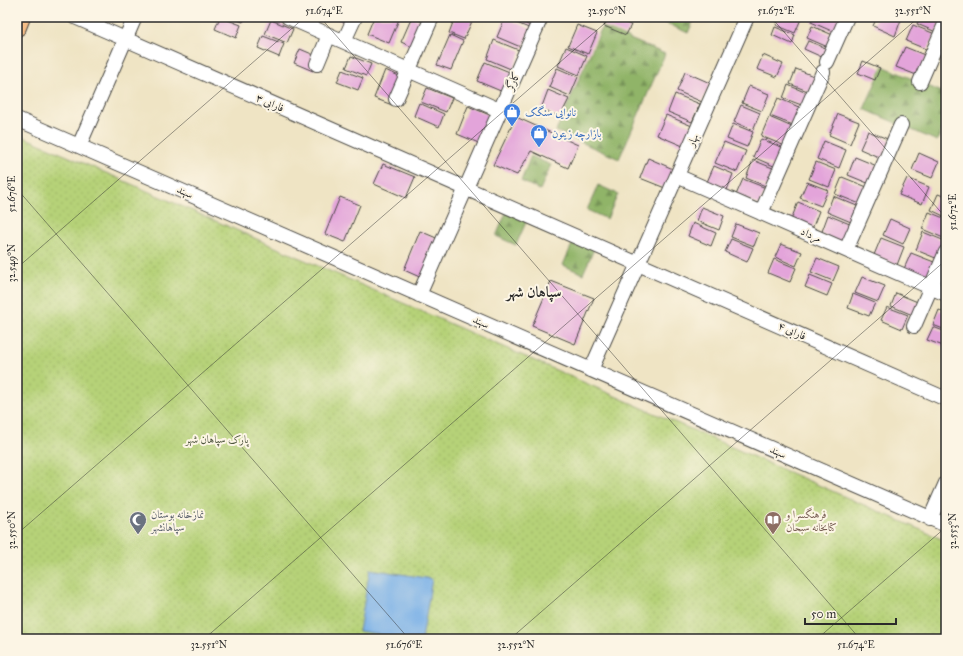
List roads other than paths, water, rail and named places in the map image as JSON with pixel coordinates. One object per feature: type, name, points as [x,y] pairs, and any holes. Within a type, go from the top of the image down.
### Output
[{"type":"main road","points":[[17,27],[22,17]]},
{"type":"street","name":"فارابی ۳","points":[[75,17],[638,264]]},
{"type":"street","points":[[78,146],[135,17]]},
{"type":"street","points":[[288,17],[499,110]]},
{"type":"street","points":[[344,42],[355,17]]},
{"type":"street","points":[[396,99],[432,17]]},
{"type":"street","name":"کارگر","points":[[419,295],[541,17]]},
{"type":"street","name":"بهار","points":[[592,370],[747,17]]},
{"type":"street","points":[[761,213],[847,17]]},
{"type":"street","points":[[920,82],[946,22]]},
{"type":"street","points":[[318,64],[329,35]]},
{"type":"street","name":"سهند","points":[[17,119],[946,526]]},
{"type":"street","points":[[846,250],[901,125]]},
{"type":"street","name":"مرداد","points":[[677,176],[946,294]]},
{"type":"street","points":[[914,326],[946,252]]},
{"type":"street","name":"فارابی ۴","points":[[638,264],[946,399]]},
{"type":"street","points":[[930,519],[946,483]]},
{"type":"water","points":[[370,569],[432,579],[422,639],[409,639],[359,631]]},
{"type":"place","name":"نانوایی سنگک","points":[[512,127]]},
{"type":"place","name":"بازارچه زیتون","points":[[539,148]]},
{"type":"place","name":"نمازخانه بوستان سپاهانشهر","points":[[138,535]]},
{"type":"place","name":"فرهنگسرا و کتابخانه سبحان","points":[[773,535]]},
{"type":"district","name":"سپاهان شهر","points":[[534,292]]},
{"type":"park label","name":"پارک سپاهان شهر","points":[[217,439]]}]
